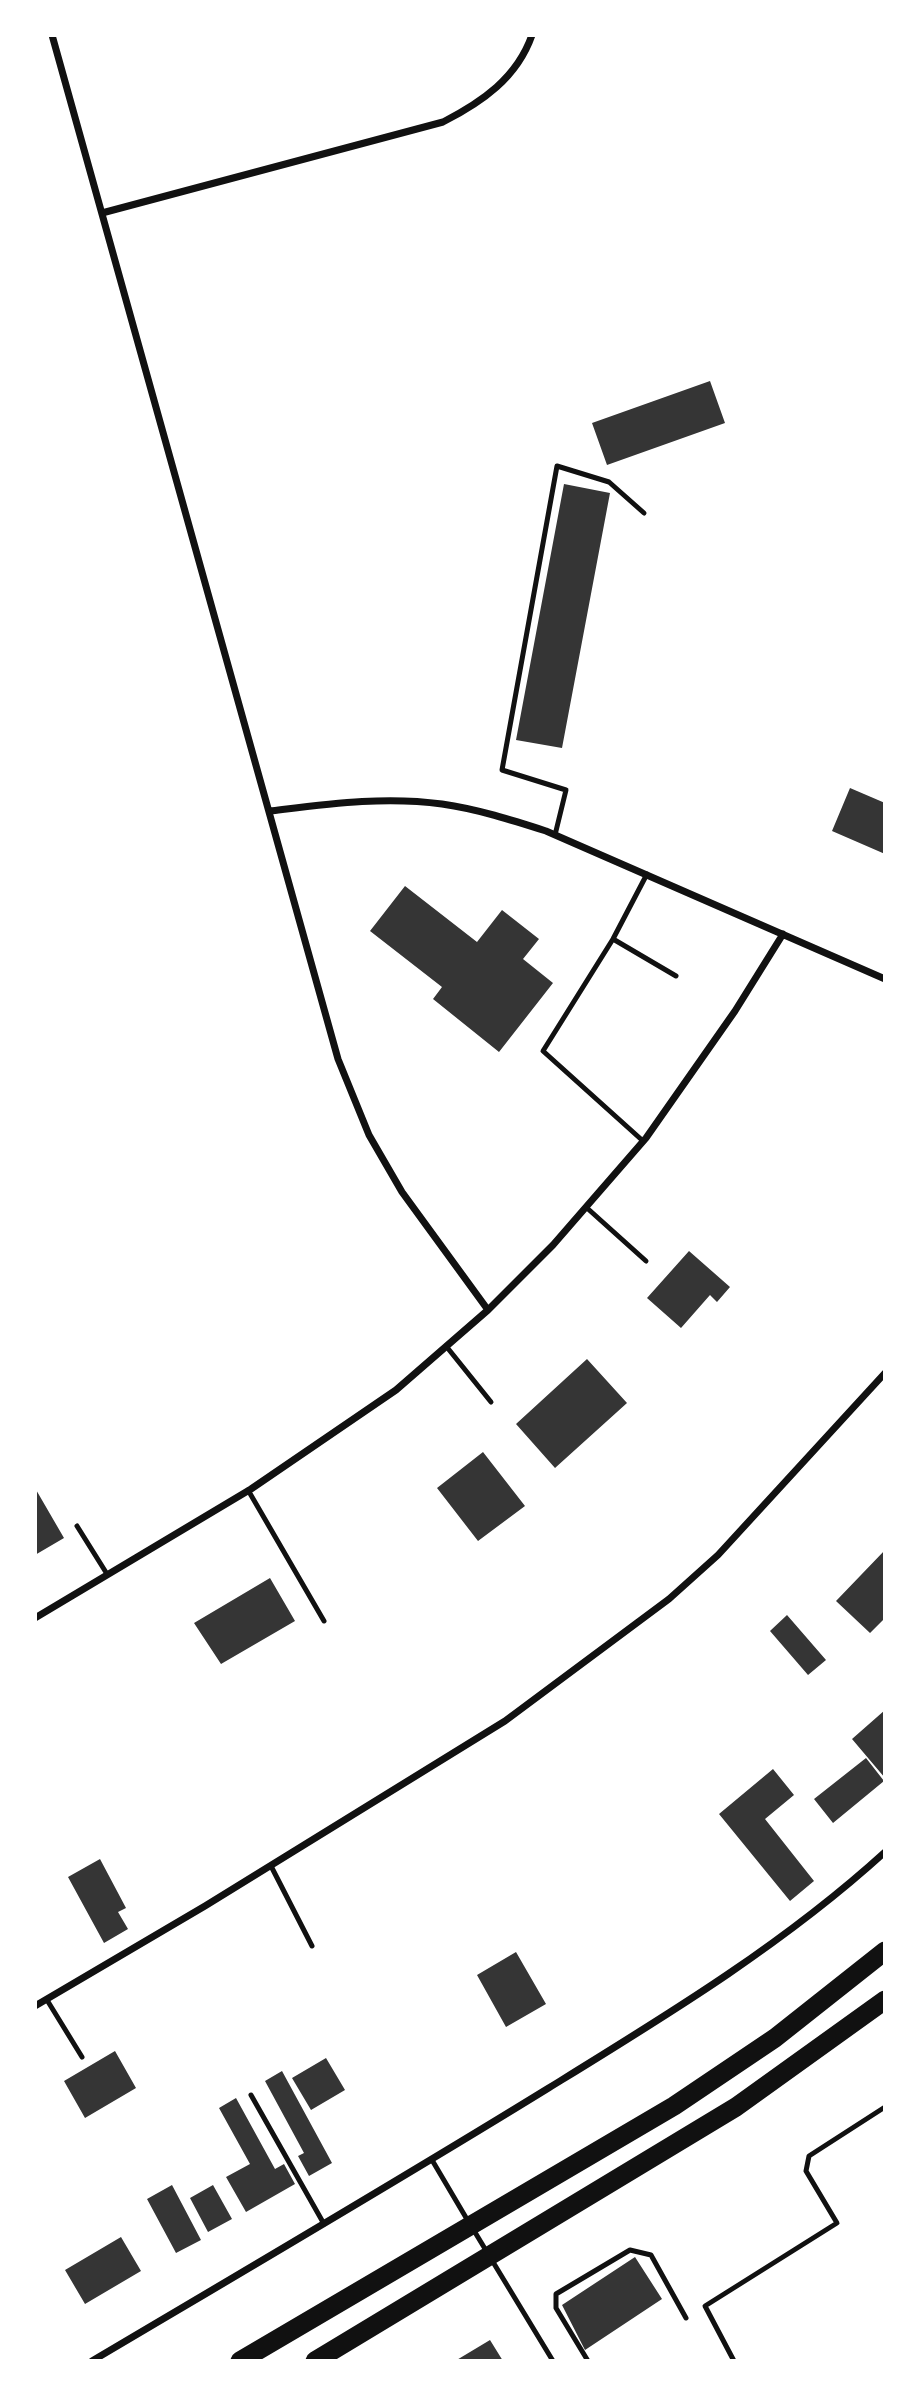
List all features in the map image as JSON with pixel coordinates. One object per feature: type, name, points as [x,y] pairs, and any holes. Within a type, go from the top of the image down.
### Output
[{"type":"highway","points":[[240,2361],[674,2106],[775,2038],[885,1951]]},
{"type":"highway","points":[[315,2361],[736,2107],[885,2000]]},
{"type":"street","points":[[52,35],[338,1059],[369,1135],[402,1192],[488,1310]]},
{"type":"street","points":[[102,213],[443,122],[477,104],[508,77],[532,35]]},
{"type":"street","points":[[270,811],[344,802],[394,800],[442,804],[481,812],[555,835],[885,979]]},
{"type":"street","points":[[35,1618],[248,1490],[396,1390],[488,1310],[587,1208],[643,1141],[720,1034],[783,934]]},
{"type":"street","points":[[35,2006],[271,1866],[505,1721],[669,1599],[718,1555],[885,1373]]},
{"type":"street","points":[[92,2361],[432,2160],[671,2012],[839,1894],[885,1852]]},
{"type":"lane","points":[[555,835],[566,790],[502,770],[558,466],[608,482],[644,513]]},
{"type":"lane","points":[[643,1141],[543,1051],[613,939],[647,874]]},
{"type":"lane","points":[[613,939],[676,976]]},
{"type":"lane","points":[[587,1208],[646,1261]]},
{"type":"lane","points":[[446,1346],[491,1402]]},
{"type":"lane","points":[[248,1490],[324,1621]]},
{"type":"lane","points":[[77,1526],[107,1574]]},
{"type":"lane","points":[[271,1866],[312,1946]]},
{"type":"lane","points":[[47,2000],[82,2057]]},
{"type":"lane","points":[[251,2095],[324,2224]]},
{"type":"lane","points":[[734,2361],[705,2306],[837,2222],[806,2171],[810,2157],[885,2107]]},
{"type":"lane","points":[[432,2160],[553,2361]]},
{"type":"lane","points":[[588,2361],[556,2308],[556,2294],[630,2250],[650,2255],[686,2318]]},
{"type":"building","points":[[710,381],[725,423],[607,465],[592,423]]},
{"type":"building","points":[[564,484],[610,493],[562,748],[516,740]]},
{"type":"building","points":[[850,788],[885,803],[885,854],[832,831]]},
{"type":"building","points":[[405,886],[477,942],[502,910],[539,939],[523,959],[553,983],[499,1052],[433,999],[442,987],[370,931]]},
{"type":"building","points":[[689,1251],[730,1287],[717,1302],[710,1295],[681,1328],[647,1298]]},
{"type":"building","points":[[587,1359],[627,1403],[555,1468],[516,1424]]},
{"type":"building","points":[[483,1452],[525,1506],[478,1541],[437,1488]]},
{"type":"building","points":[[35,1488],[64,1538],[35,1555]]},
{"type":"building","points":[[885,1550],[885,1618],[870,1633],[836,1601]]},
{"type":"building","points":[[270,1578],[295,1621],[221,1664],[194,1623]]},
{"type":"building","points":[[787,1615],[826,1660],[808,1675],[770,1631]]},
{"type":"building","points":[[885,1710],[885,1778],[852,1739]]},
{"type":"building","points":[[866,1758],[884,1781],[833,1823],[814,1799]]},
{"type":"building","points":[[773,1769],[794,1795],[765,1819],[814,1881],[790,1901],[719,1814]]},
{"type":"building","points":[[100,1859],[126,1908],[118,1912],[128,1929],[104,1943],[68,1877]]},
{"type":"building","points":[[516,1952],[546,2004],[506,2027],[477,1975]]},
{"type":"building","points":[[115,2051],[136,2088],[85,2118],[64,2081]]},
{"type":"building","points":[[326,2058],[345,2090],[311,2110],[292,2078]]},
{"type":"building","points":[[282,2071],[332,2163],[309,2176],[298,2156],[304,2153],[265,2081]]},
{"type":"building","points":[[236,2098],[275,2169],[284,2164],[295,2184],[246,2212],[226,2177],[250,2164],[219,2108]]},
{"type":"building","points":[[172,2185],[201,2240],[176,2253],[147,2199]]},
{"type":"building","points":[[213,2185],[232,2219],[208,2232],[190,2198]]},
{"type":"building","points":[[121,2237],[141,2271],[85,2304],[65,2270]]},
{"type":"building","points":[[635,2257],[662,2299],[585,2350],[562,2305]]},
{"type":"building","points":[[490,2340],[503,2361],[455,2361]]}]
